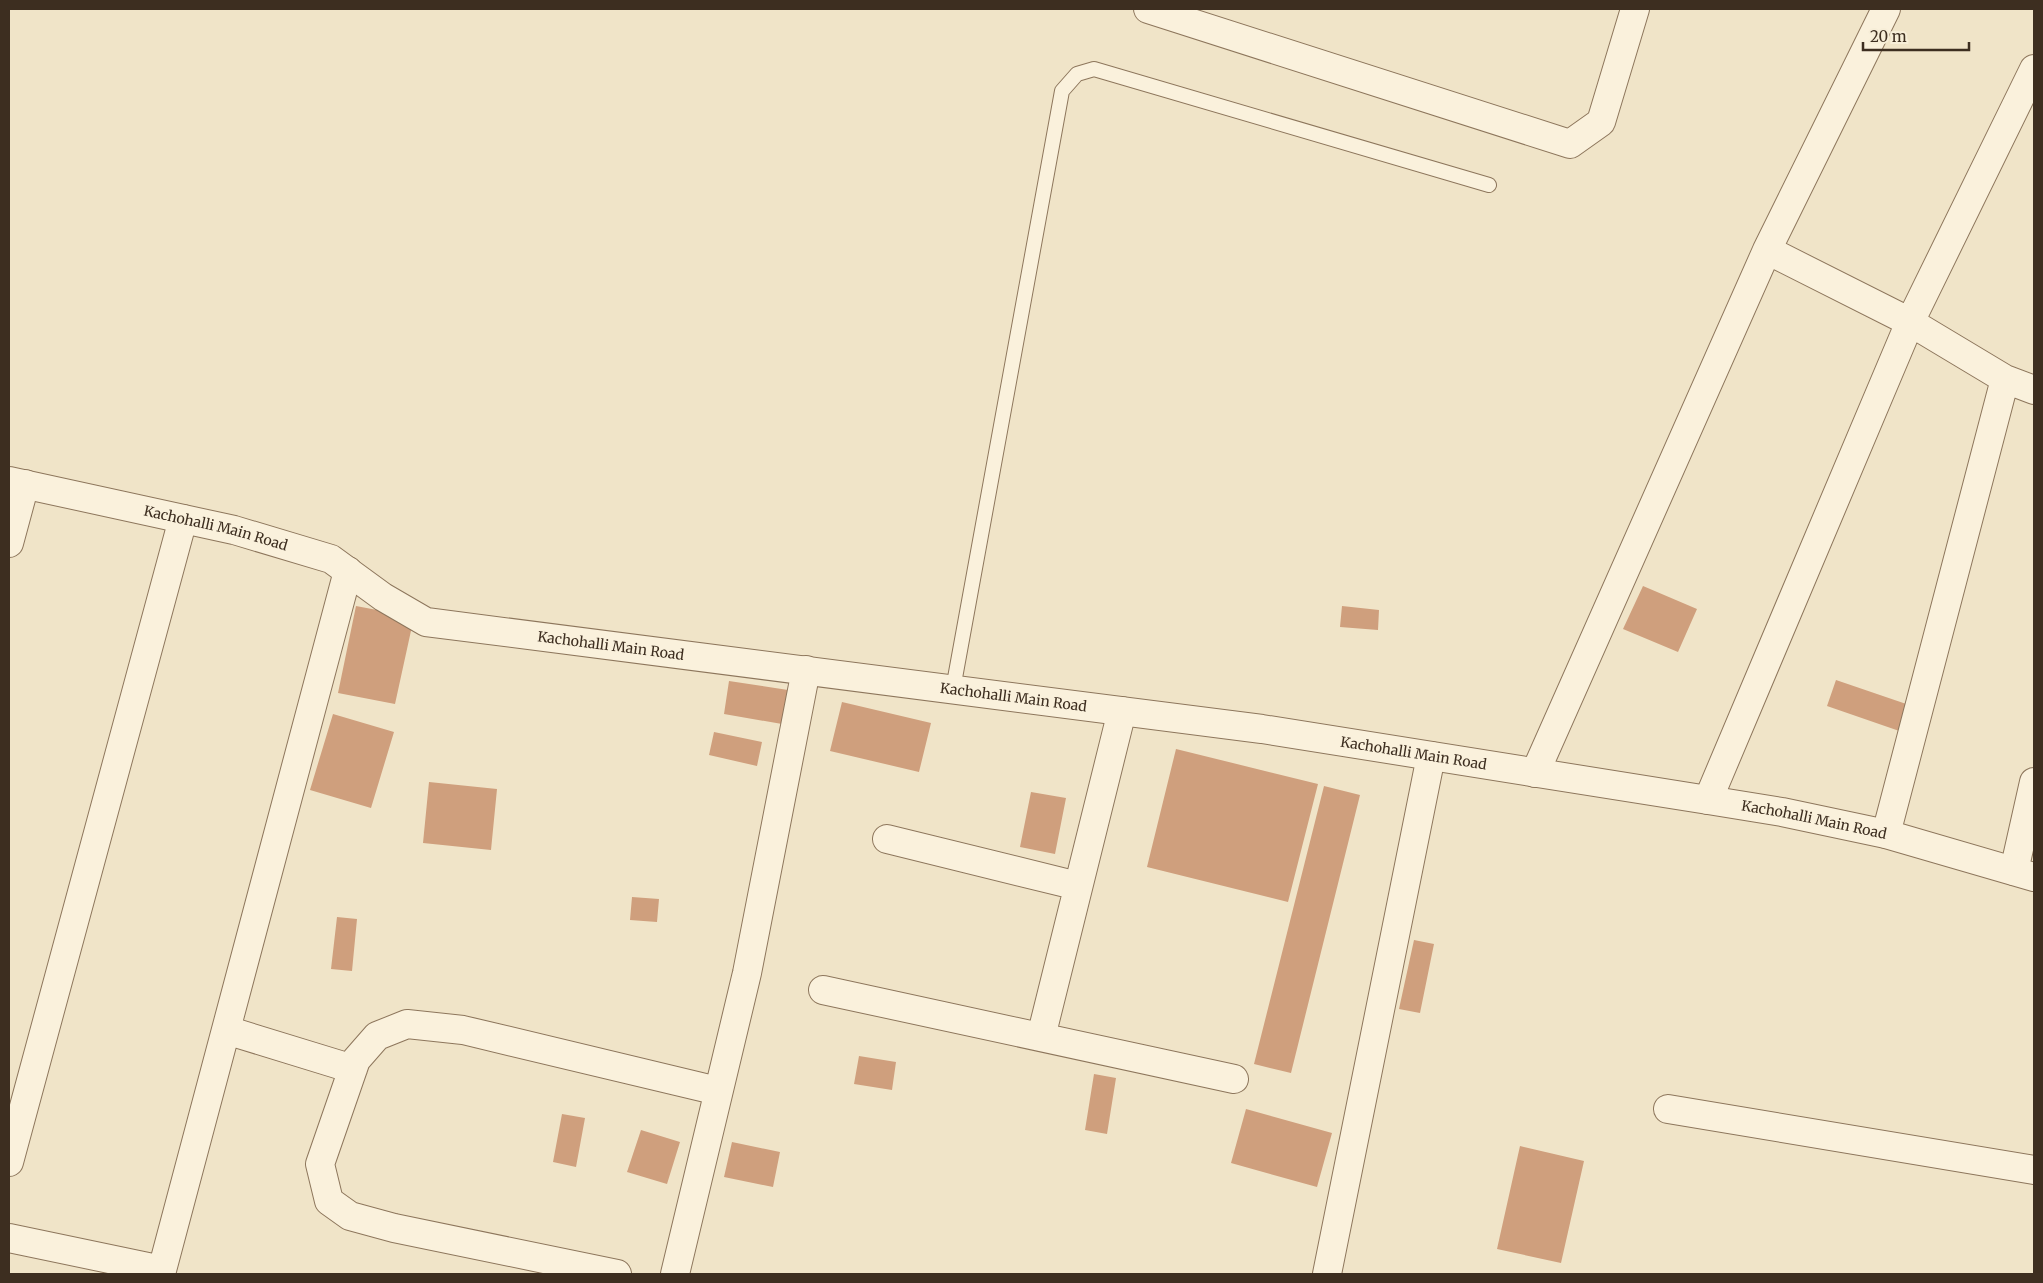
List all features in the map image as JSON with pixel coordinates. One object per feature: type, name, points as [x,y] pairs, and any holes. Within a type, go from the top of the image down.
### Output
[{"type":"street","points":[[1148,9],[1570,144],[1601,122],[1635,9]]},
{"type":"street","points":[[1535,773],[1766,250],[1886,9]]},
{"type":"street","points":[[1708,800],[1910,322],[2034,69]]},
{"type":"street","points":[[1766,250],[1910,322],[2005,379],[2034,390]]},
{"type":"street","points":[[1886,834],[2005,379]]},
{"type":"street","points":[[9,543],[17,483]]},
{"type":"street","name":"Kachohalli Main Road","points":[[17,483],[234,530],[331,559],[383,597],[426,622],[1262,729],[1782,812],[1886,834],[2024,874]]},
{"type":"street","points":[[9,1162],[183,519]]},
{"type":"street","points":[[9,1238],[161,1272],[348,571]]},
{"type":"street","points":[[675,1274],[747,973],[806,670]]},
{"type":"street","points":[[1041,1037],[1122,711]]},
{"type":"street","points":[[1327,1274],[1431,756]]},
{"type":"street","points":[[2024,874],[2034,782]]},
{"type":"street","points":[[888,839],[1078,886]]},
{"type":"street","points":[[823,990],[1234,1079]]},
{"type":"street","points":[[617,1274],[394,1228],[350,1216],[329,1201],[320,1164],[356,1060],[377,1036],[407,1024],[464,1030],[718,1091]]},
{"type":"street","points":[[226,1030],[353,1069]]},
{"type":"street","points":[[1668,1109],[2034,1170]]},
{"type":"lane","points":[[953,689],[1062,91],[1077,74],[1094,69],[1489,185]]},
{"type":"building","points":[[1643,586],[1697,609],[1678,652],[1623,629]]},
{"type":"building","points":[[356,606],[414,617],[395,704],[338,693]]},
{"type":"building","points":[[1342,606],[1379,610],[1378,630],[1340,627]]},
{"type":"building","points":[[1836,680],[1918,708],[1908,734],[1827,706]]},
{"type":"building","points":[[729,681],[788,690],[782,724],[724,714]]},
{"type":"building","points":[[842,702],[931,723],[919,772],[830,751]]},
{"type":"building","points":[[333,714],[394,732],[371,808],[310,790]]},
{"type":"building","points":[[714,732],[762,742],[757,766],[709,755]]},
{"type":"building","points":[[1176,749],[1318,784],[1288,902],[1147,867]]},
{"type":"building","points":[[429,782],[497,789],[491,850],[423,843]]},
{"type":"building","points":[[1324,786],[1360,795],[1291,1073],[1254,1064]]},
{"type":"building","points":[[1031,792],[1066,798],[1055,854],[1020,847]]},
{"type":"building","points":[[632,897],[659,899],[657,922],[630,920]]},
{"type":"building","points":[[337,917],[357,919],[352,971],[331,969]]},
{"type":"building","points":[[1414,940],[1434,944],[1420,1013],[1399,1009]]},
{"type":"building","points":[[859,1056],[896,1062],[892,1090],[854,1084]]},
{"type":"building","points":[[1094,1074],[1116,1078],[1107,1134],[1085,1130]]},
{"type":"building","points":[[1246,1109],[1332,1133],[1317,1187],[1231,1163]]},
{"type":"building","points":[[562,1114],[585,1118],[576,1167],[553,1162]]},
{"type":"building","points":[[641,1130],[680,1142],[667,1184],[627,1172]]},
{"type":"building","points":[[732,1142],[780,1152],[773,1187],[724,1177]]},
{"type":"building","points":[[1520,1146],[1584,1161],[1561,1263],[1497,1249]]}]
